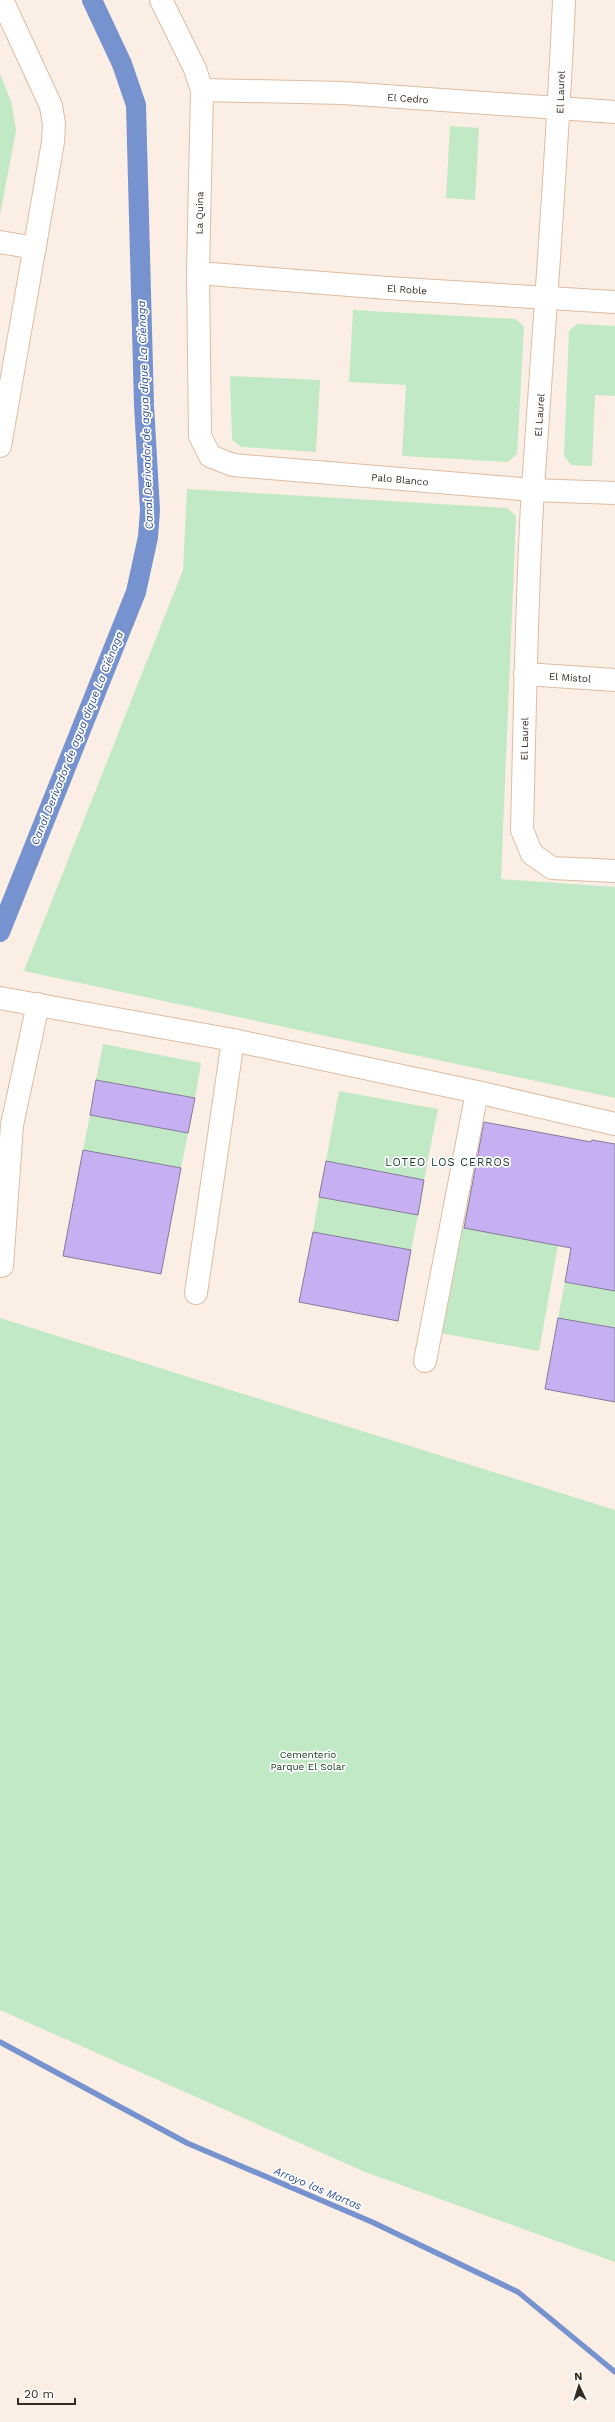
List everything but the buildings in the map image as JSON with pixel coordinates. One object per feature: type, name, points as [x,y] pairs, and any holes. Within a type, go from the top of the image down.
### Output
[{"type":"street","name":"La Quina","points":[[161,0],[195,69],[202,90],[198,273],[200,436]]},
{"type":"street","name":"El Laurel","points":[[564,0],[548,298],[533,490],[522,830],[532,854],[552,868],[615,871]]},
{"type":"street","points":[[0,446],[53,142],[54,124],[51,106],[4,11]]},
{"type":"street","name":"El Cedro","points":[[202,90],[343,93],[615,112]]},
{"type":"street","points":[[0,242],[35,248]]},
{"type":"street","name":"El Roble","points":[[198,273],[387,288],[615,302]]},
{"type":"street","name":"Palo Blanco","points":[[200,436],[210,456],[233,465],[533,490],[615,493]]},
{"type":"street","name":"El Mistol","points":[[526,674],[615,680]]},
{"type":"street","points":[[0,998],[233,1040],[476,1092],[615,1124]]},
{"type":"street","points":[[2,1266],[12,1125],[38,1004]]},
{"type":"street","points":[[196,1293],[233,1040]]},
{"type":"street","points":[[425,1361],[476,1092]]},
{"type":"green space","points":[[0,74],[11,101],[16,130],[0,215]]},
{"type":"green space","points":[[450,126],[479,128],[475,200],[446,198]]},
{"type":"green space","points":[[353,310],[516,319],[524,327],[517,454],[508,462],[402,456],[406,385],[349,382]]},
{"type":"green space","points":[[577,324],[615,326],[615,396],[595,395],[592,466],[571,465],[564,456],[569,331]]},
{"type":"green space","points":[[230,376],[320,380],[316,452],[241,447],[232,440]]},
{"type":"green space","points":[[187,489],[507,508],[516,516],[501,879],[615,887],[615,1098],[24,971],[183,570]]},
{"type":"green space","points":[[103,1044],[201,1063],[195,1098],[96,1080]]},
{"type":"green space","points":[[339,1091],[438,1109],[424,1180],[326,1161]]},
{"type":"green space","points":[[90,1115],[188,1133],[181,1168],[83,1150]]},
{"type":"green space","points":[[319,1197],[418,1215],[411,1250],[313,1232]]},
{"type":"green space","points":[[460,1227],[558,1245],[539,1351],[440,1333]]},
{"type":"green space","points":[[565,1282],[615,1291],[615,1328],[558,1318]]},
{"type":"green space","name":"Cementerio Parque El Solar","points":[[0,1318],[615,1510],[615,2262],[365,2172],[0,2010]]},
{"type":"waterway","name":"Canal Derivador de agua dique La Ciénaga","points":[[0,932],[136,592],[148,537],[150,510],[144,405],[136,105],[122,64],[92,0]]},
{"type":"waterway","name":"Arroyo las Martas","points":[[0,2042],[187,2143],[372,2222],[518,2292],[615,2372]]},
{"type":"district","name":"LOTEO LOS CERROS","points":[[448,1162]]}]
